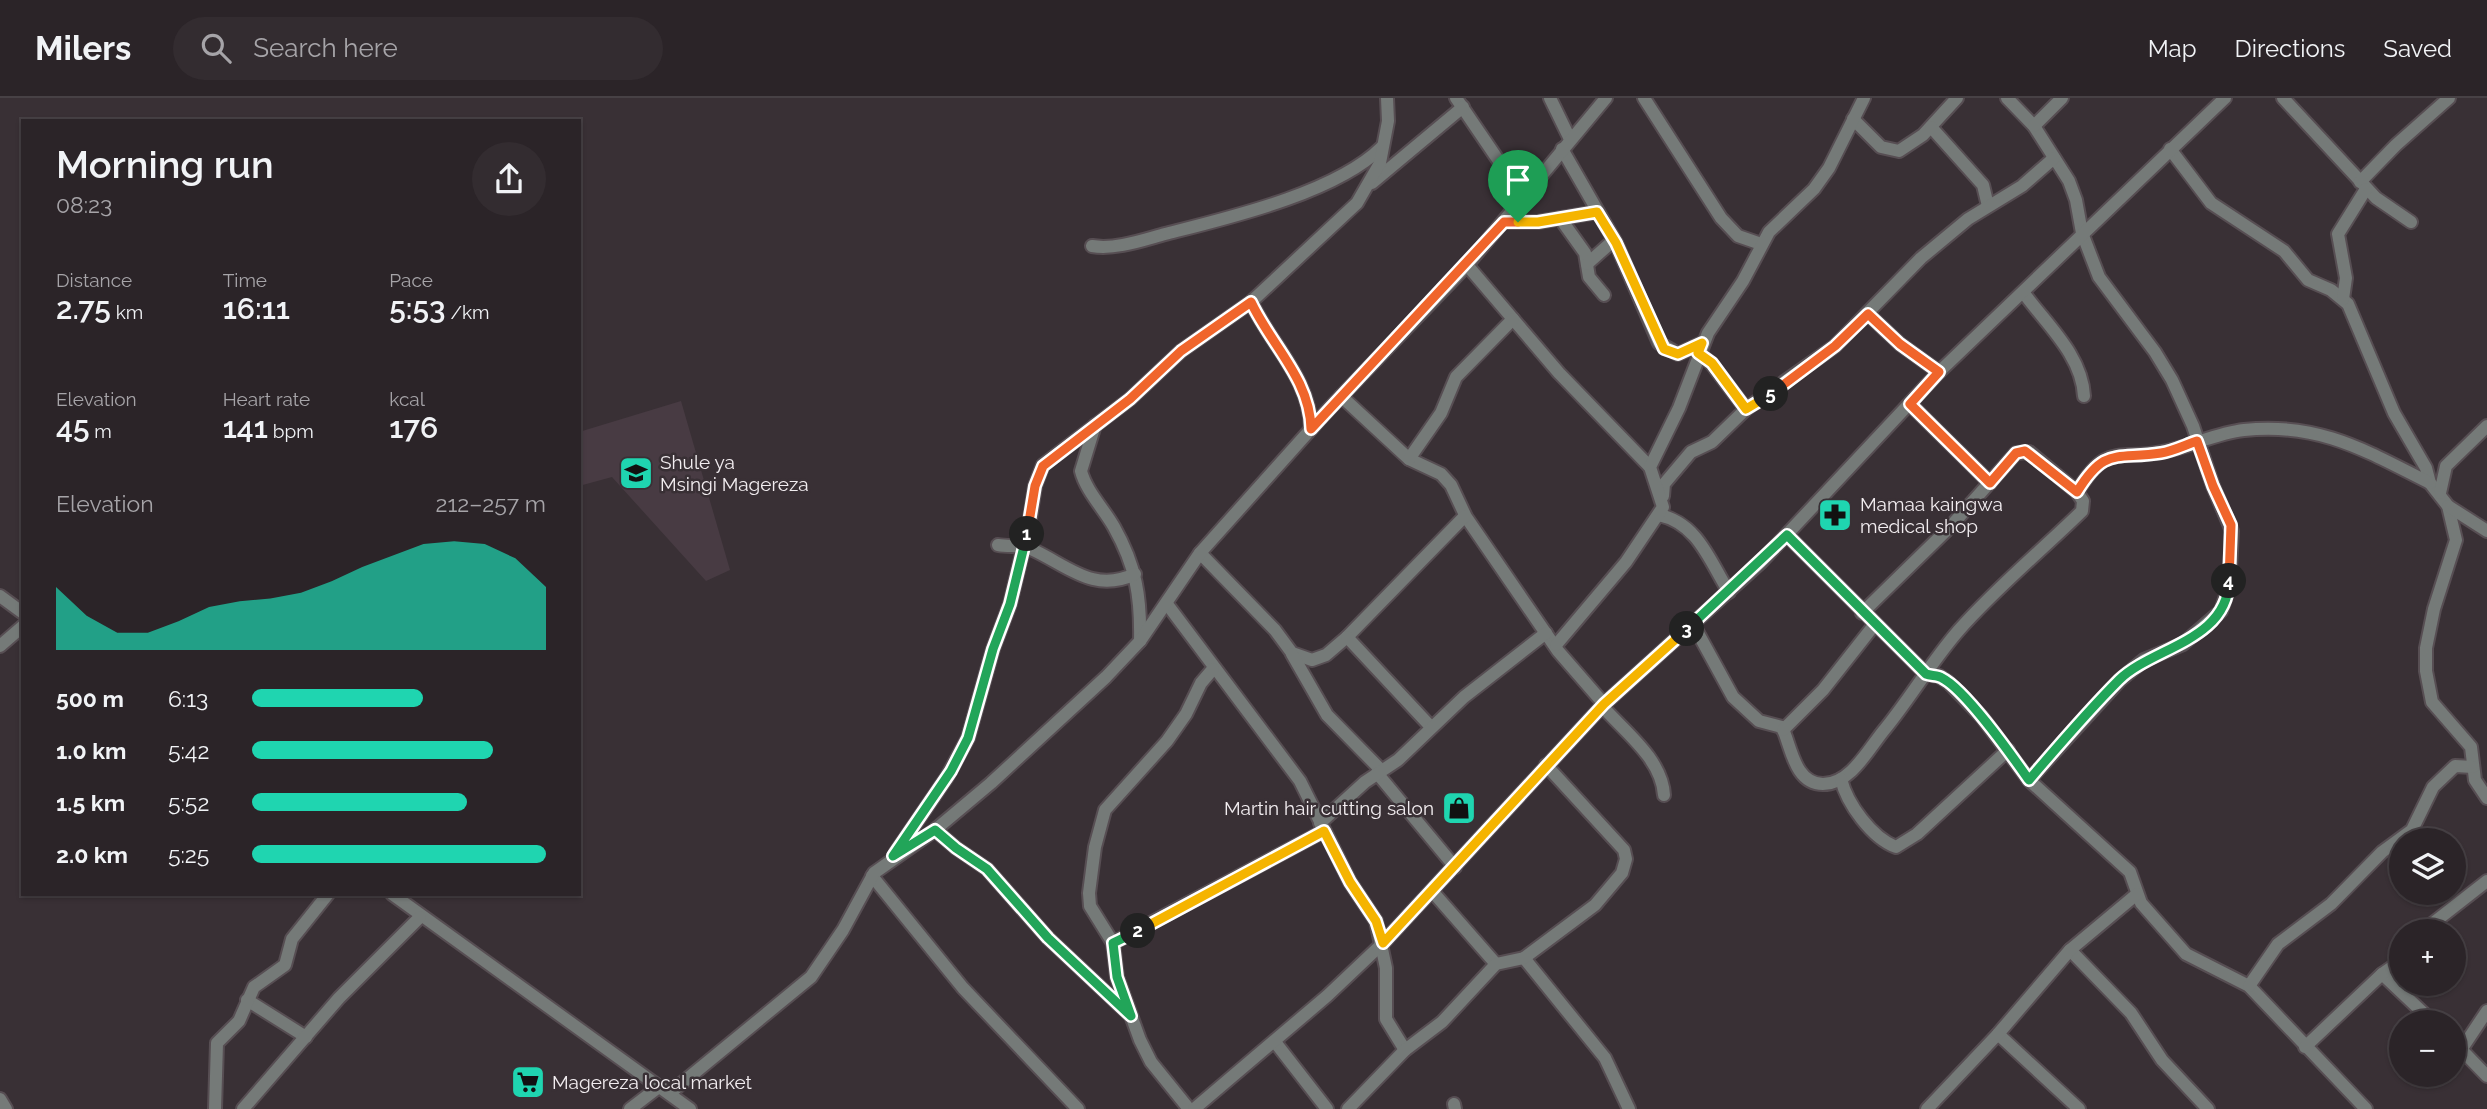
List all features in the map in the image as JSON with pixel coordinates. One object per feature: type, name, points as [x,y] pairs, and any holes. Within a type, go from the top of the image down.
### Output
[{"type":"street","points":[[1370,184],[1380,163],[1388,121],[1387,98]]},
{"type":"street","points":[[630,1109],[665,1089],[811,977],[843,930],[872,876],[893,856],[935,830],[1047,733],[1140,641],[1200,553],[1341,396],[1467,265],[1606,98]]},
{"type":"street","points":[[1644,98],[1721,218],[1738,236],[1761,244]]},
{"type":"street","points":[[1650,467],[1679,408],[1700,348],[1744,281],[1761,244],[1776,223],[1814,188],[1829,168],[1864,98]]},
{"type":"street","points":[[1853,120],[1881,147],[1899,151],[1931,127],[1957,98]]},
{"type":"street","points":[[2007,98],[2034,126],[2077,200],[2082,233],[2104,286],[2155,352],[2172,380],[2231,525],[2229,587],[2224,607],[2208,624],[2182,644],[2144,660],[2120,680],[2029,780]]},
{"type":"street","points":[[2034,126],[2063,98]]},
{"type":"street","points":[[1213,669],[1201,683],[1186,714],[1167,741],[1105,810],[1100,822],[1090,875],[1090,906],[1113,943],[1117,977],[1131,1016],[1151,1062],[1191,1109],[1275,1042],[1383,943],[1603,705],[1729,592],[1787,535],[1939,372],[2225,98]]},
{"type":"street","points":[[2283,98],[2363,186],[2387,207],[2411,222]]},
{"type":"street","points":[[2343,299],[2346,278],[2338,234],[2363,186],[2396,145],[2449,98]]},
{"type":"street","points":[[1555,100],[1566,144],[1597,212],[1614,240],[1660,343],[1678,354],[1700,348]]},
{"type":"street","points":[[893,856],[951,771],[968,738],[993,649],[1010,604],[1037,475],[1052,456],[1130,399],[1181,351],[1251,302],[1333,227],[1370,184],[1459,102],[1524,198]]},
{"type":"street","points":[[1931,127],[1983,185],[1988,206]]},
{"type":"street","points":[[1092,246],[1107,247],[1150,238],[1287,199],[1370,160],[1382,147]]},
{"type":"street","points":[[2170,149],[2211,203],[2284,251],[2313,284],[2331,290],[2343,299],[2356,321],[2394,413],[2426,468],[2430,483]]},
{"type":"street","points":[[1556,645],[1626,562],[1659,514],[1664,484],[1685,457],[1712,442],[1746,409],[1835,346],[1908,269],[1988,206],[2022,186],[2054,159]]},
{"type":"street","points":[[1504,222],[1538,222],[1597,212]]},
{"type":"street","points":[[1560,218],[1585,253],[1590,277],[1604,295]]},
{"type":"street","points":[[1587,264],[1614,240]]},
{"type":"street","points":[[1467,265],[1559,373],[1650,467],[1663,500]]},
{"type":"street","points":[[2022,292],[2071,354],[2080,374],[2084,396]]},
{"type":"street","points":[[1251,302],[1263,327],[1306,395],[1310,405],[1311,429]]},
{"type":"street","points":[[1868,314],[1900,344],[1939,372]]},
{"type":"street","points":[[1409,459],[1441,413],[1455,377],[1485,351],[1513,319]]},
{"type":"street","points":[[1700,348],[1746,409]]},
{"type":"street","points":[[1341,396],[1409,459],[1441,474],[1451,485],[1465,516],[1572,669],[1647,755],[1660,778],[1664,794]]},
{"type":"street","points":[[1910,404],[1990,483]]},
{"type":"street","points":[[1095,425],[1081,471],[1115,528],[1135,574],[1140,611],[1140,641]]},
{"type":"street","points":[[2440,493],[2446,466],[2487,426]]},
{"type":"street","points":[[2077,492],[2088,475],[2109,458],[2124,454],[2162,453],[2197,441],[2245,430],[2323,433],[2369,452],[2430,483],[2448,506],[2456,540],[2434,609],[2425,665],[2431,702],[2471,747],[2475,780],[2487,798]]},
{"type":"street","points":[[1693,624],[1733,698],[1759,721],[1778,724],[1783,730],[1791,757],[1807,777],[1824,784],[1841,779],[1905,705],[1926,674],[1980,608],[2082,511],[2083,501],[2077,492],[2025,451],[2016,453],[1862,613]]},
{"type":"street","points":[[2448,506],[2487,531]]},
{"type":"street","points":[[1659,514],[1685,530],[1706,548],[1729,592]]},
{"type":"street","points":[[1292,653],[1312,660],[1326,655],[1347,638],[1465,516]]},
{"type":"street","points":[[1787,535],[1862,613],[1926,674],[1944,679],[1982,717],[2029,780],[2124,866],[2133,879],[2137,894],[2186,954],[2249,986],[2291,1027],[2305,1047],[2366,1109]]},
{"type":"street","points":[[998,545],[1024,547],[1074,574],[1094,580],[1123,580],[1135,574]]},
{"type":"street","points":[[1200,553],[1275,629],[1292,653],[1327,715],[1379,771],[1455,867]]},
{"type":"street","points":[[0,596],[21,612]]},
{"type":"street","points":[[1167,604],[1213,669],[1263,728],[1300,781],[1350,882],[1376,921],[1383,943],[1386,1019],[1405,1050]]},
{"type":"street","points":[[1783,730],[1823,690],[1875,624]]},
{"type":"street","points":[[0,646],[21,628]]},
{"type":"street","points":[[1113,943],[1322,827],[1379,771],[1398,760],[1431,727],[1507,661],[1546,633]]},
{"type":"street","points":[[1347,638],[1431,727]]},
{"type":"street","points":[[1841,779],[1848,801],[1880,836],[1896,847],[1917,834],[2008,750]]},
{"type":"street","points":[[1348,1109],[1405,1050],[1442,1022],[1496,964],[1524,958],[1595,905],[1616,883],[1626,859],[1620,844],[1546,765]]},
{"type":"street","points":[[2249,986],[2278,944],[2332,904],[2382,852],[2412,830],[2437,782],[2455,766],[2473,767]]},
{"type":"street","points":[[935,830],[987,869],[1048,938],[1131,1016]]},
{"type":"street","points":[[872,876],[963,988],[1078,1109]]},
{"type":"street","points":[[2438,919],[2487,881]]},
{"type":"street","points":[[1432,891],[1496,964]]},
{"type":"street","points":[[1927,1109],[1998,1034],[2070,950],[2137,894]]},
{"type":"street","points":[[215,1109],[217,1043],[234,1029],[254,987],[285,965],[292,939],[326,896]]},
{"type":"street","points":[[394,896],[690,1109]]},
{"type":"street","points":[[243,1109],[339,998],[420,917]]},
{"type":"street","points":[[2070,950],[2131,1013],[2162,1060],[2208,1109]]},
{"type":"street","points":[[1524,958],[1605,1058],[1629,1109]]},
{"type":"street","points":[[2305,1047],[2389,969]]},
{"type":"street","points":[[2382,974],[2420,1010]]},
{"type":"street","points":[[247,1000],[306,1037]]},
{"type":"street","points":[[2466,1036],[2487,1011]]},
{"type":"street","points":[[1998,1034],[2079,1109]]},
{"type":"street","points":[[1275,1042],[1327,1109]]},
{"type":"street","points":[[2466,1055],[2487,1076]]},
{"type":"street","points":[[0,1099],[6,1109]]},
{"type":"shaded area","points":[[681,401],[730,570],[706,581],[612,477],[581,485],[581,431]]},
{"type":"place","name":"Shule ya Msingi Magereza","points":[[636,473]]},
{"type":"place","name":"Mamaa kaingwa medical shop","points":[[1835,515]]},
{"type":"place","name":"Martin hair cutting salon","points":[[1459,808]]},
{"type":"place","name":"Magereza local market","points":[[528,1082]]},
{"type":"route","points":[[1597,212],[1616,243],[1664,349],[1678,354],[1698,342],[1702,343],[1698,353],[1712,363],[1746,409],[1805,370],[1868,314],[1900,344],[1939,372],[1910,404],[1990,483],[2016,453],[2025,451],[2077,492],[2097,465],[2109,458],[2124,454],[2162,453],[2197,441],[2231,525],[2229,587],[2224,607],[2208,624],[2182,644],[2140,662],[2109,691],[2029,780],[1982,717],[1952,686],[1939,676],[1926,674],[1862,613],[1787,535],[1742,580],[1604,704],[1383,943],[1376,921],[1350,882],[1324,831],[1113,943],[1117,977],[1131,1016],[1048,938],[996,877],[935,830],[893,856],[957,762],[968,738],[993,649],[1010,604],[1029,524],[1037,475],[1052,456],[1130,399],[1181,351],[1251,302],[1263,327],[1301,385],[1310,405],[1311,429],[1467,265],[1504,222],[1518,222],[1538,222],[1597,212]]}]
